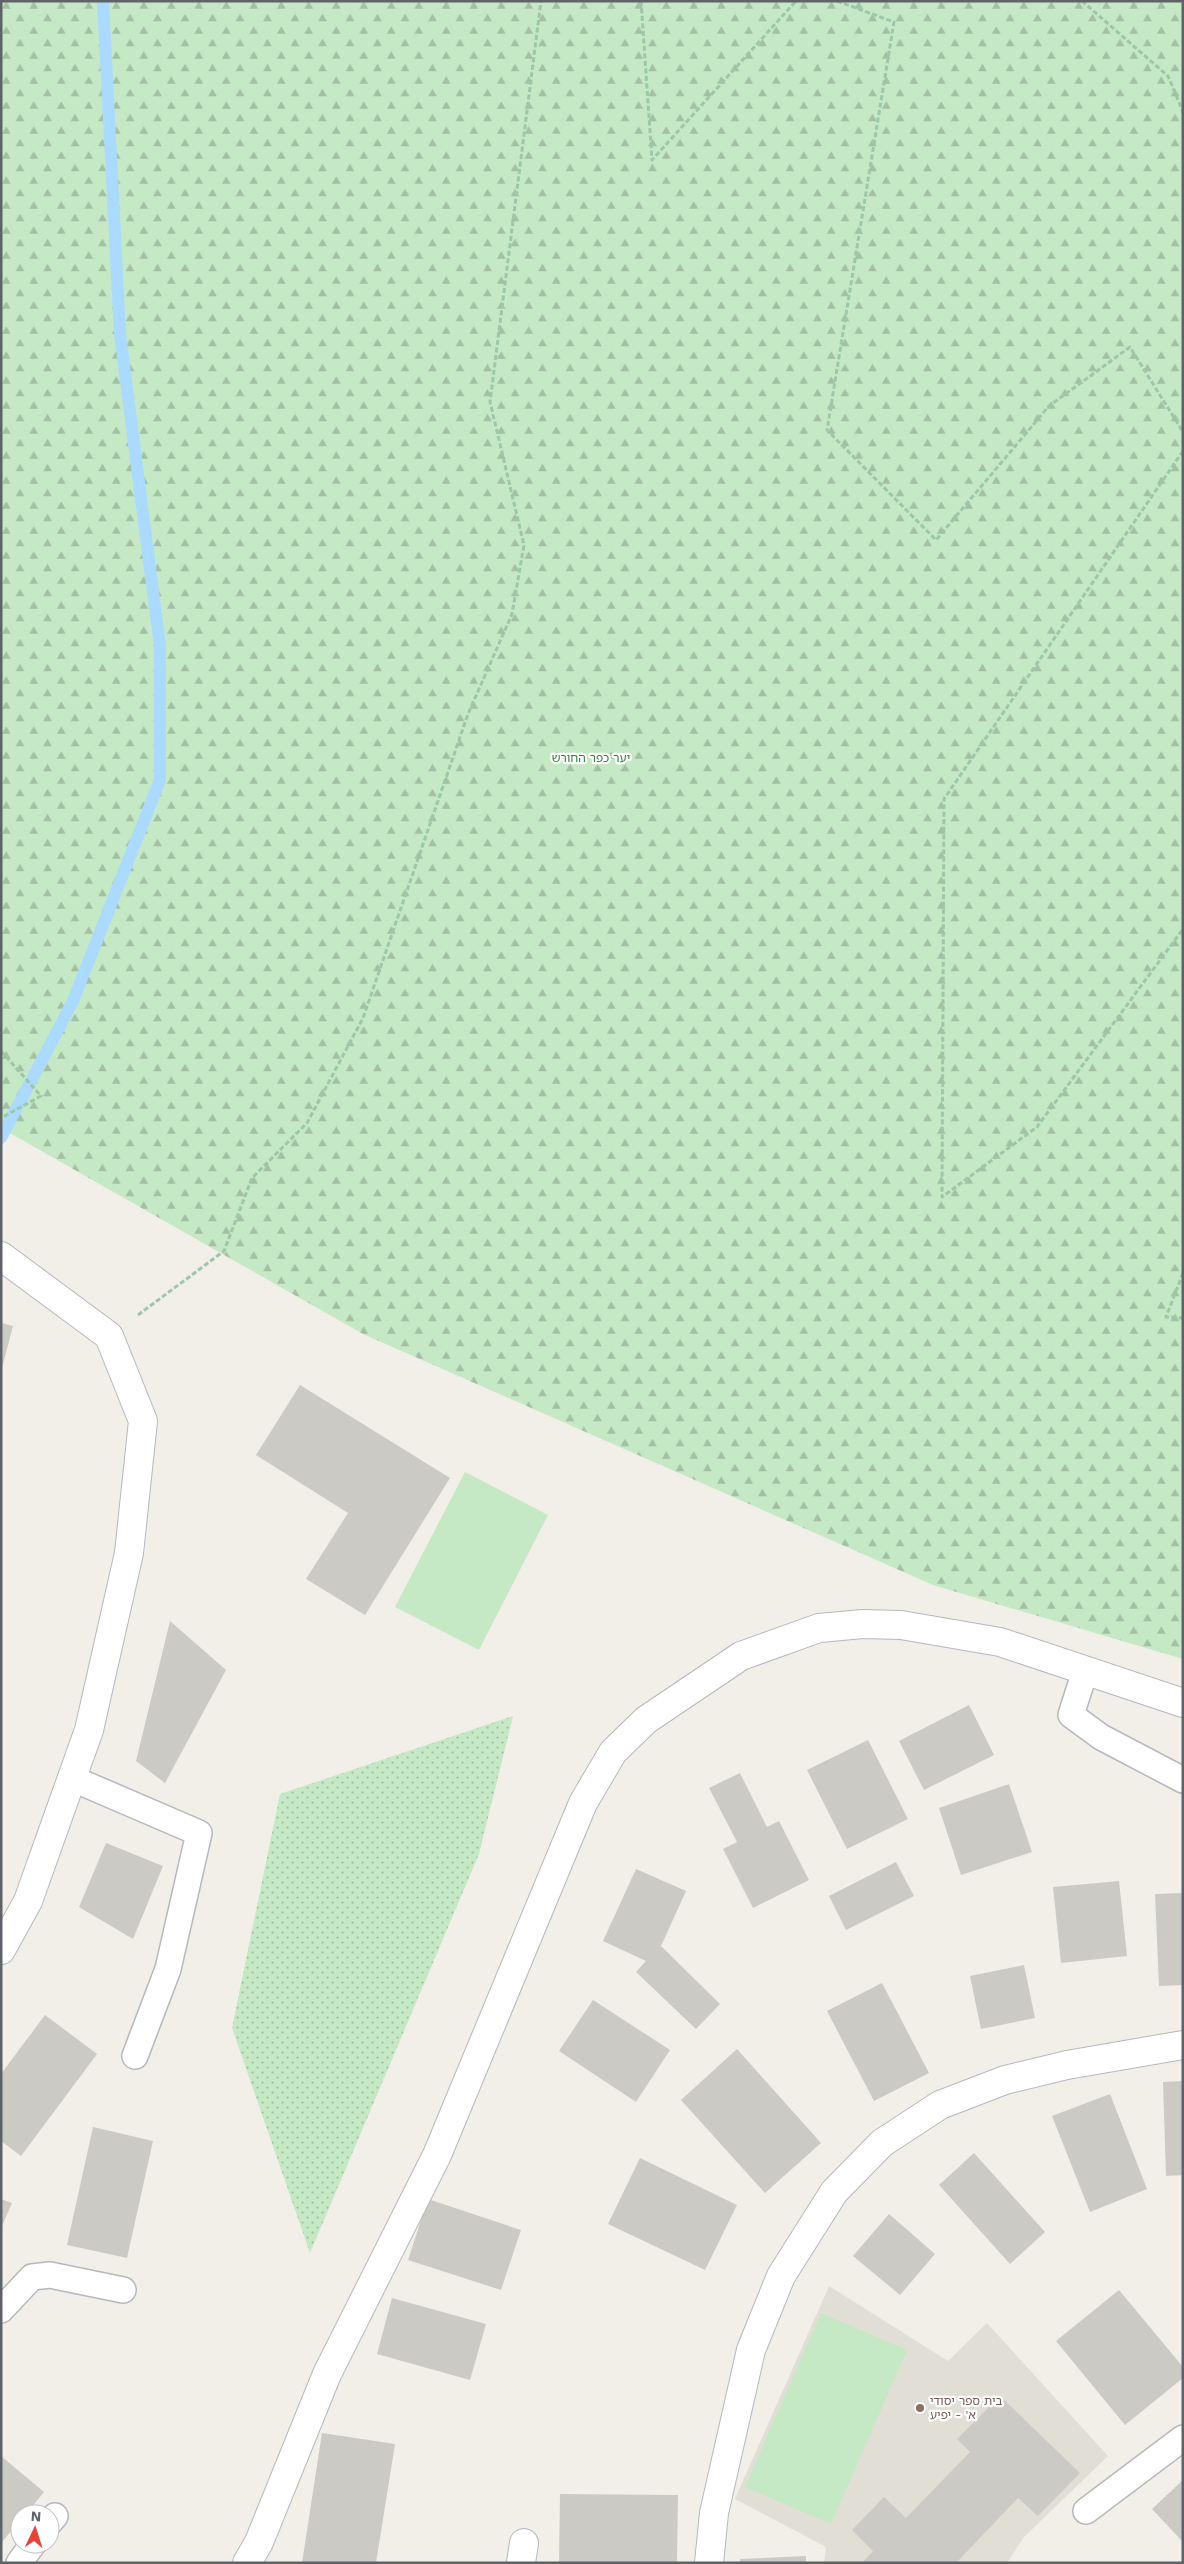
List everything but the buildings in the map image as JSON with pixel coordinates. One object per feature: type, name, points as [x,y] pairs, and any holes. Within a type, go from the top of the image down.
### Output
[{"type":"street","points":[[1,1256],[109,1336],[143,1421],[129,1553],[89,1730],[28,1901],[1,1950]]},
{"type":"street","points":[[246,2563],[259,2542],[327,2374],[437,2155],[583,1803],[613,1752],[646,1720],[741,1656],[818,1628],[863,1624],[901,1625],[1000,1642],[1183,1704]]},
{"type":"street","points":[[709,2563],[714,2513],[751,2350],[781,2276],[834,2192],[882,2143],[940,2105],[1005,2080],[1067,2065],[1183,2046]]},
{"type":"lane","points":[[1085,1670],[1071,1715],[1101,1737],[1183,1780]]},
{"type":"lane","points":[[71,1778],[199,1833],[168,1969],[135,2056]]},
{"type":"lane","points":[[1,2310],[32,2277],[50,2275],[123,2290]]},
{"type":"lane","points":[[1086,2511],[1183,2438]]},
{"type":"path","points":[[109,1336],[224,1251],[252,1178],[307,1123],[364,1018],[468,714],[512,614],[524,545],[490,402],[541,1]]},
{"type":"path","points":[[642,1],[652,160],[796,1]]},
{"type":"path","points":[[837,1],[894,22],[827,430],[936,540],[1049,406],[1130,347],[1183,432]]},
{"type":"path","points":[[1082,1],[1168,76],[1183,112]]},
{"type":"path","points":[[1183,451],[944,799],[942,1197],[1037,1127],[1183,930]]},
{"type":"path","points":[[1,1051],[41,1096],[1,1118]]},
{"type":"path","points":[[1183,1273],[1166,1317],[1183,1318]]},
{"type":"shaded area","name":"בית ספר יסודי א' - יפיע","points":[[829,2286],[948,2361],[987,2323],[1108,2456],[1024,2537],[1007,2563],[824,2563],[826,2547],[735,2499]]},
{"type":"green space","name":"יער כפר החורש","points":[[1,1],[1183,1],[1183,1659],[933,1585],[363,1334],[1,1128]]},
{"type":"green space","points":[[465,1472],[548,1515],[479,1650],[395,1607]]},
{"type":"green space","points":[[513,1716],[479,1854],[310,2253],[232,2028],[280,1794]]},
{"type":"green space","points":[[821,2313],[907,2350],[831,2524],[745,2487]]},
{"type":"waterway","points":[[1,1138],[73,1001],[160,780],[160,646],[120,334],[103,1]]},
{"type":"place","name":"בית ספר יסודי א' - יפיע","points":[[920,2408]]}]
